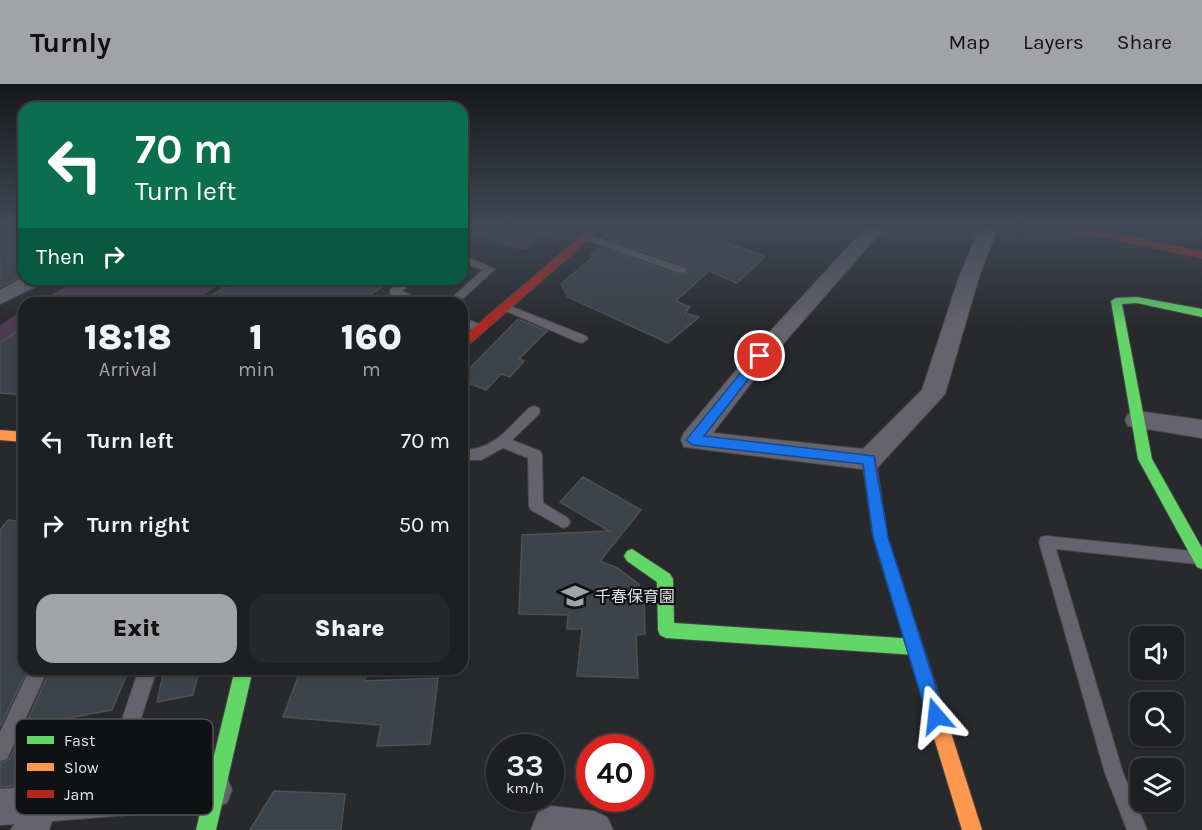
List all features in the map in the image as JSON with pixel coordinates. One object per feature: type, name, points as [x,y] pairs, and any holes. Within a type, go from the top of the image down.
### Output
[{"type":"street","points":[[468,339],[560,260]]},
{"type":"street","points":[[847,260],[760,356],[693,440],[869,460]]},
{"type":"street","points":[[869,460],[933,394],[976,260]]},
{"type":"street","points":[[0,298],[25,285]]},
{"type":"street","points":[[1201,560],[1145,459],[1116,301],[1137,300],[1202,314]]},
{"type":"street","points":[[1137,420],[1202,429]]},
{"type":"street","points":[[0,435],[18,436]]},
{"type":"street","points":[[869,460],[880,537],[972,830]]},
{"type":"street","points":[[632,556],[665,579],[666,630],[915,647]]},
{"type":"street","points":[[213,795],[243,675]]},
{"type":"street","points":[[0,807],[15,811]]},
{"type":"street","points":[[206,830],[209,815]]},
{"type":"street","points":[[550,830],[551,825],[594,830]]},
{"type":"lane","points":[[458,297],[490,269],[468,260]]},
{"type":"lane","points":[[652,260],[681,270]]},
{"type":"lane","points":[[403,285],[394,292],[406,297]]},
{"type":"lane","points":[[505,307],[582,339]]},
{"type":"lane","points":[[468,324],[480,329]]},
{"type":"lane","points":[[468,455],[481,455],[502,442],[534,411]]},
{"type":"lane","points":[[502,442],[535,455],[536,506],[563,522]]},
{"type":"lane","points":[[1137,830],[1113,773],[1046,542],[1201,560]]},
{"type":"lane","points":[[16,719],[36,675]]},
{"type":"lane","points":[[131,719],[145,675]]},
{"type":"lane","points":[[0,752],[15,720]]},
{"type":"shaded area","points":[[68,285],[219,285],[201,297],[48,297]]},
{"type":"shaded area","points":[[18,314],[18,347],[0,343],[0,325]]},
{"type":"building","points":[[0,260],[18,260],[18,278],[0,287]]},
{"type":"building","points":[[590,260],[636,260],[676,274],[687,273],[686,266],[668,260],[761,260],[737,283],[709,271],[676,301],[690,307],[685,313],[699,317],[668,343],[568,297],[561,284]]},
{"type":"building","points":[[228,285],[384,285],[368,297],[209,297]]},
{"type":"building","points":[[518,319],[547,331],[519,359],[524,361],[510,377],[501,374],[486,390],[468,382],[468,370]]},
{"type":"building","points":[[18,332],[18,394],[0,393],[0,342]]},
{"type":"building","points":[[583,477],[641,510],[600,561],[617,568],[639,584],[639,594],[644,595],[645,634],[636,635],[638,678],[577,676],[582,629],[567,629],[568,615],[519,614],[522,535],[609,531],[560,502]]},
{"type":"building","points":[[8,520],[18,521],[18,675],[25,675],[0,727],[0,530]]},
{"type":"building","points":[[48,675],[127,675],[112,710],[63,719],[28,719]]},
{"type":"building","points":[[163,675],[198,675],[193,695],[157,702]]},
{"type":"building","points":[[299,675],[366,675],[364,681],[438,678],[430,744],[377,746],[381,725],[283,717]]},
{"type":"building","points":[[15,748],[15,786],[0,787],[0,763],[9,760]]},
{"type":"building","points":[[274,791],[345,794],[341,830],[250,830]]},
{"type":"traffic: fast","points":[[1202,313],[1137,300],[1116,301],[1145,459],[1202,562]]},
{"type":"traffic: fast","points":[[632,556],[665,579],[666,630],[915,647]]},
{"type":"traffic: fast","points":[[213,800],[243,675]]},
{"type":"traffic: fast","points":[[206,830],[210,815]]},
{"type":"traffic: slow","points":[[0,435],[18,436]]},
{"type":"traffic: slow","points":[[929,692],[972,830]]},
{"type":"traffic: jam","points":[[468,339],[560,260]]},
{"type":"traffic: jam","points":[[869,460],[880,536],[929,692]]},
{"type":"place","name":"千春保育園","points":[[575,596]]},
{"type":"route","points":[[760,356],[693,440],[869,460],[880,537],[936,716]]}]
